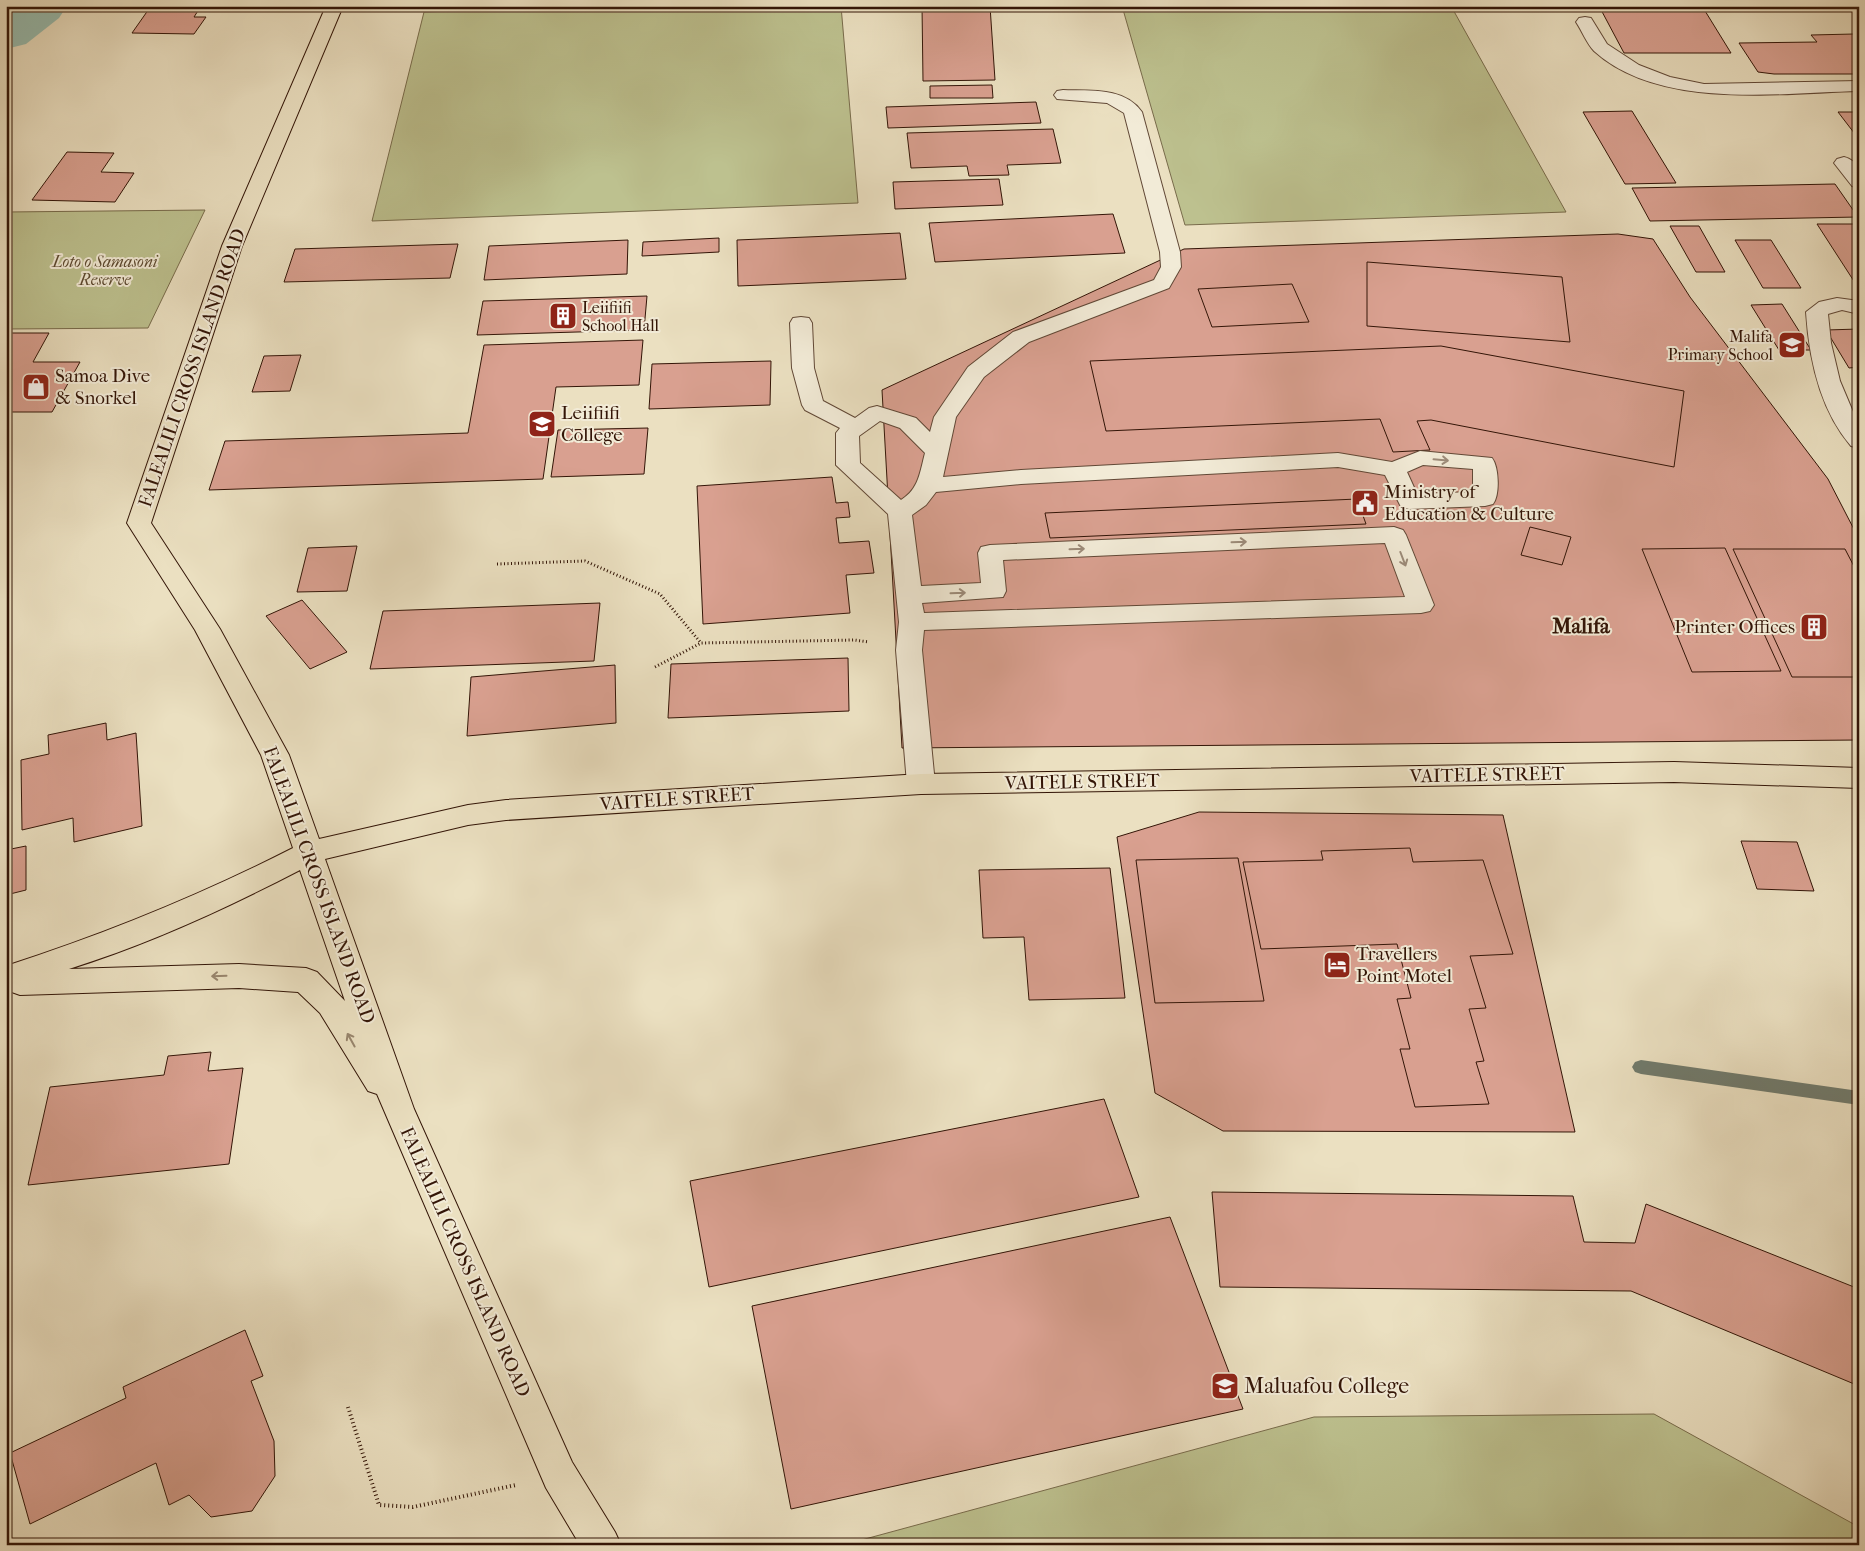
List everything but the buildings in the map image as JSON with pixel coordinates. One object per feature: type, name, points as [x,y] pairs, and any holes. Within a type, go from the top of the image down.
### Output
[{"type":"main road","name":"FALEALILI CROSS ISLAND ROAD","points":[[335,6],[232,246],[139,523],[207,629],[275,755],[398,1109],[559,1476],[602,1545]]},
{"type":"main road","name":"VAITELE STREET","points":[[6,978],[90,951],[166,920],[258,879],[310,852],[468,815],[506,810],[920,784],[1674,772],[1859,778]]},
{"type":"main road","points":[[6,984],[239,976],[306,980],[331,1004],[361,1056],[398,1109]]},
{"type":"lane","points":[[1585,22],[1600,47],[1633,69],[1666,82],[1704,89],[1859,86]]},
{"type":"lane","points":[[900,512],[918,500],[929,486],[945,418],[976,372],[1021,337],[1162,284],[1172,267],[1170,252],[1134,112],[1128,104],[1116,99],[1063,95]]},
{"type":"lane","points":[[1844,163],[1859,182]]},
{"type":"lane","points":[[1859,308],[1850,304],[1827,304],[1817,312],[1817,331],[1831,391],[1850,434],[1859,441]]},
{"type":"lane","points":[[801,323],[803,368],[813,405],[856,427]]},
{"type":"lane","points":[[920,784],[909,650],[912,622],[900,512],[848,465],[847,434],[877,413],[908,423],[937,452]]},
{"type":"lane","points":[[929,486],[1021,477],[1338,460],[1394,469]]},
{"type":"lane","points":[[909,595],[994,591],[990,553],[1394,535],[1420,605],[912,622]]},
{"type":"path","points":[[497,564],[585,561],[660,594],[701,643]]},
{"type":"path","points":[[655,667],[701,643],[854,640],[909,650]]},
{"type":"path","points":[[348,1407],[379,1505],[413,1507],[559,1476]]},
{"type":"green space","points":[[621,6],[841,6],[858,203],[372,221],[424,12]]},
{"type":"green space","points":[[1122,6],[1451,6],[1566,212],[1185,225]]},
{"type":"green space","name":"Loto o Samasoni Reserve","points":[[205,210],[148,328],[6,329],[6,212]]},
{"type":"green space","points":[[1654,1414],[1859,1527],[1859,1545],[843,1545],[1314,1417]]},
{"type":"waterway","points":[[6,32],[40,6]]},
{"type":"waterway","points":[[1641,1067],[1859,1098]]},
{"type":"place","name":"Leiifiifi School Hall","points":[[563,316]]},
{"type":"place","name":"Malifa Primary School","points":[[1792,345]]},
{"type":"place","name":"Samoa Dive & Snorkel","points":[[36,387]]},
{"type":"place","name":"Leiifiifi College","points":[[542,424]]},
{"type":"place","name":"Ministry of Education & Culture","points":[[1365,503]]},
{"type":"place","name":"Printer Offices","points":[[1814,627]]},
{"type":"place","name":"Travellers Point Motel","points":[[1337,965]]},
{"type":"place","name":"Maluafou College","points":[[1225,1386]]},
{"type":"district","name":"Malifa","points":[[1581,626]]}]
